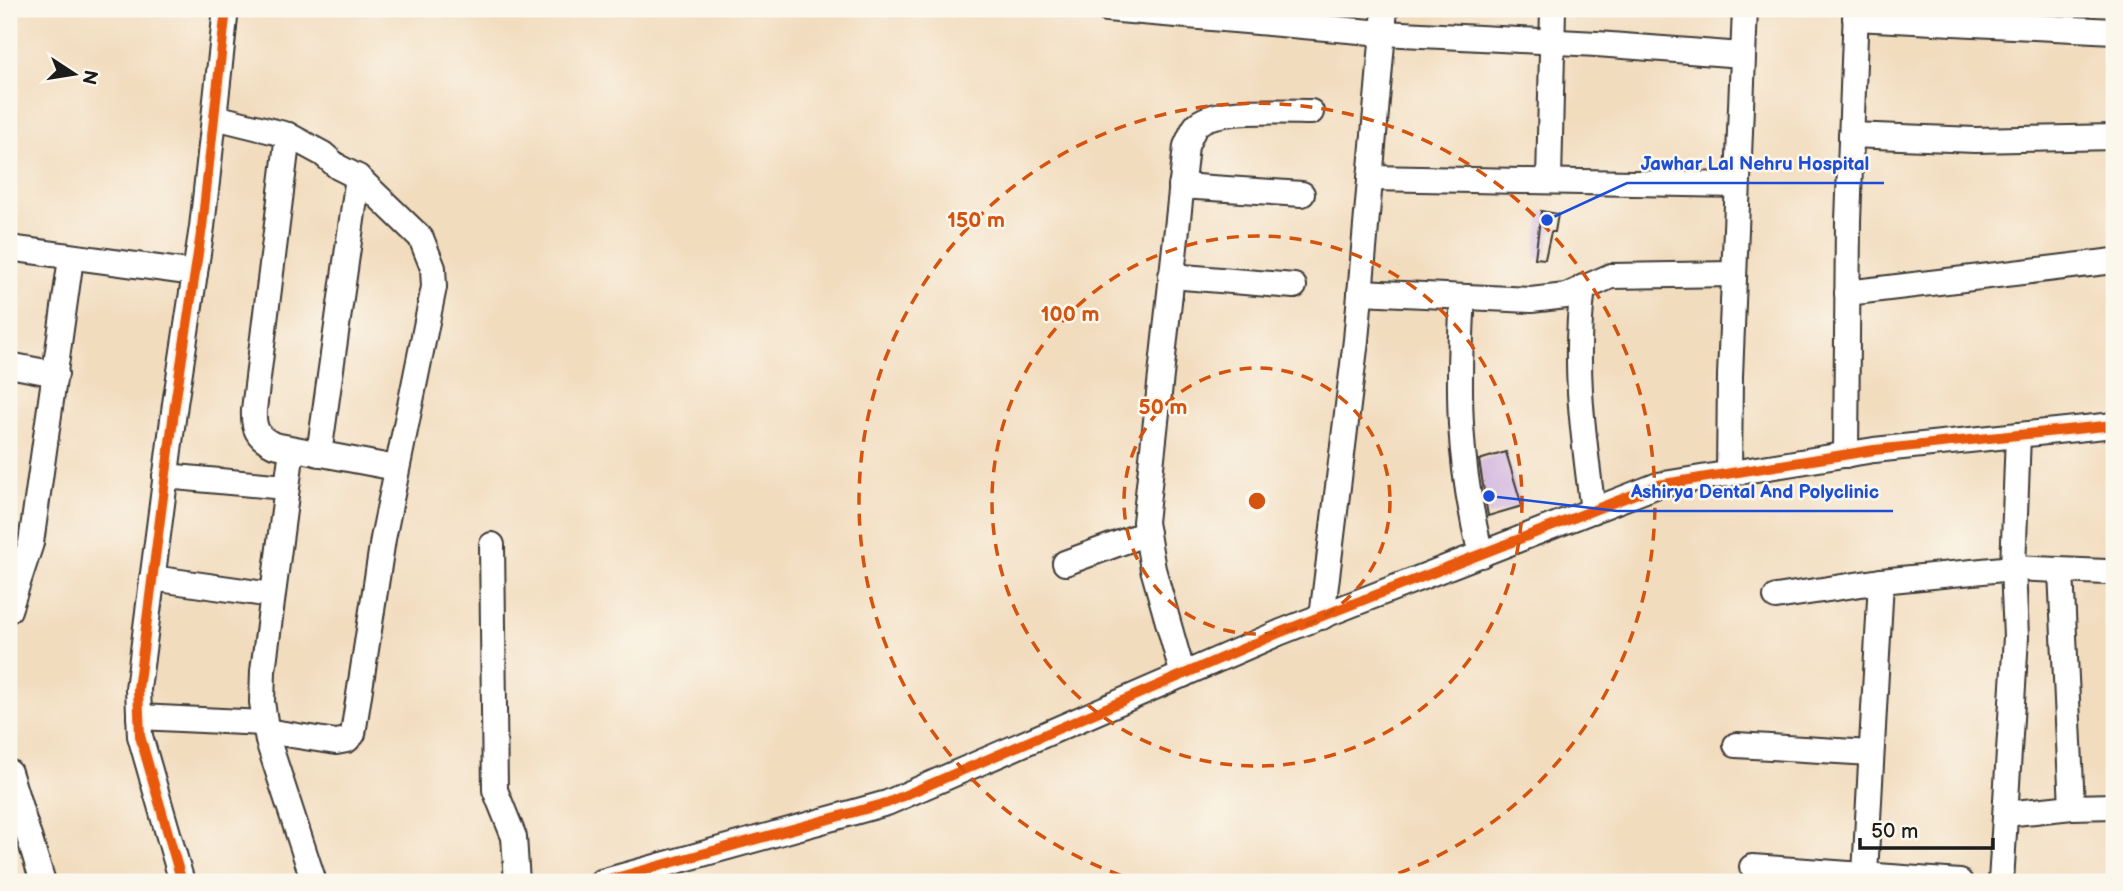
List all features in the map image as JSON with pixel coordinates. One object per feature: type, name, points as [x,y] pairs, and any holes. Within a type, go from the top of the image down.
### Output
[{"type":"street","points":[[182,882],[140,736],[138,689],[165,476],[195,273],[226,9]]},
{"type":"street","points":[[1107,9],[1384,21],[1552,43],[1742,55]]},
{"type":"street","points":[[1549,180],[1553,9]]},
{"type":"street","points":[[1729,474],[1733,274],[1745,9]]},
{"type":"street","points":[[1846,455],[1847,293],[1856,13],[2114,31]]},
{"type":"street","points":[[1322,617],[1360,292],[1384,21]]},
{"type":"street","points":[[1183,675],[1153,569],[1145,522],[1186,146],[1197,124],[1210,118],[1230,113],[1311,112]]},
{"type":"street","points":[[139,717],[265,727],[336,741],[347,740],[353,734],[383,539],[434,287],[433,268],[421,238],[358,177],[288,135],[215,117]]},
{"type":"street","points":[[288,135],[253,422],[256,433],[262,440],[274,445],[396,468]]},
{"type":"street","points":[[1851,135],[1975,140],[2114,136]]},
{"type":"street","points":[[318,454],[358,177]]},
{"type":"street","points":[[1370,178],[1737,185]]},
{"type":"street","points":[[1181,186],[1302,194]]},
{"type":"street","points":[[9,248],[195,273]]},
{"type":"street","points":[[9,610],[20,540],[56,374],[71,258]]},
{"type":"street","points":[[1847,293],[2114,261]]},
{"type":"street","points":[[1360,292],[1531,300],[1566,296],[1611,276],[1733,274]]},
{"type":"street","points":[[1171,276],[1294,286]]},
{"type":"street","points":[[1583,287],[1578,328],[1577,376],[1593,511]]},
{"type":"street","points":[[1463,297],[1458,400],[1461,453],[1469,509],[1481,555]]},
{"type":"street","points":[[9,365],[56,374]]},
{"type":"street","points":[[601,882],[887,803],[1322,617],[1658,485],[1846,455],[2114,425]]},
{"type":"street","points":[[2001,882],[2017,637],[2013,568],[2018,435]]},
{"type":"street","points":[[292,449],[272,595],[262,702],[265,727],[314,882]]},
{"type":"street","points":[[165,476],[285,487]]},
{"type":"street","points":[[1065,563],[1147,533]]},
{"type":"street","points":[[492,545],[494,780],[497,798],[514,837],[517,882]]},
{"type":"street","points":[[1776,597],[1881,581],[2013,568],[2106,572]]},
{"type":"street","points":[[2061,571],[2072,807]]},
{"type":"street","points":[[152,578],[272,595]]},
{"type":"street","points":[[1864,874],[1881,581]]},
{"type":"street","points":[[1736,746],[1871,753]]},
{"type":"street","points":[[9,772],[43,882]]},
{"type":"street","points":[[2006,814],[2072,807],[2114,806]]},
{"type":"street","points":[[1752,867],[1960,882]]},
{"type":"building","points":[[1541,211],[1558,214],[1555,232],[1551,232],[1545,259],[1535,258]]},
{"type":"building","points":[[1506,452],[1522,506],[1488,516],[1479,460]]},
{"type":"cycle path","points":[[182,882],[140,736],[138,689],[175,404],[202,227],[226,9]]},
{"type":"cycle path","points":[[601,882],[887,803],[1281,632],[1658,485],[1874,450],[2114,425]]},
{"type":"place","name":"Jawhar Lal Nehru Hospital","points":[[1547,220]]},
{"type":"place","name":"Ashirya Dental And Polyclinic","points":[[1489,496]]}]
